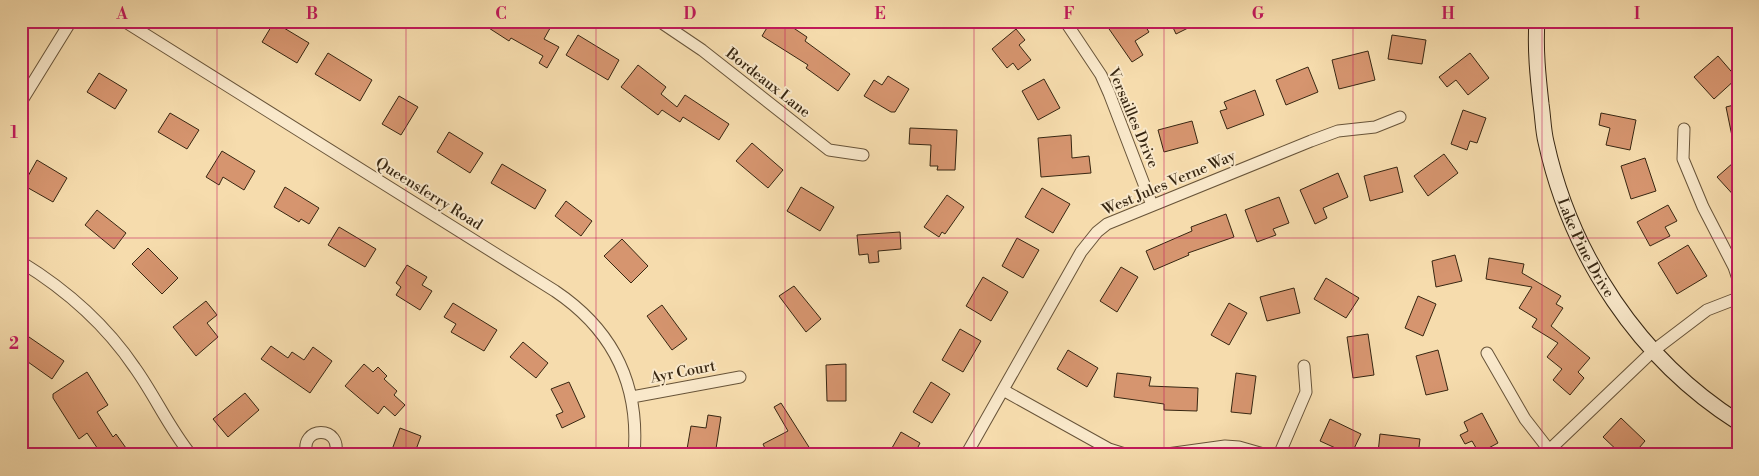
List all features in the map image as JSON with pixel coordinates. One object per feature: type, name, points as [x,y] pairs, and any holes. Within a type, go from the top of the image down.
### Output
[{"type":"main road","name":"Lake Pine Drive","points":[[1537,21],[1540,93],[1546,140],[1558,187],[1579,241],[1619,310],[1653,350],[1693,389],[1720,411],[1738,422]]},
{"type":"street","points":[[21,102],[71,21]]},
{"type":"street","name":"Queensferry Road","points":[[124,21],[568,299],[602,333],[618,360],[632,397],[635,421],[634,455]]},
{"type":"street","name":"Bordeaux Lane","points":[[659,21],[702,50],[828,150],[863,155]]},
{"type":"street","name":"Versailles Drive","points":[[1065,21],[1101,75],[1110,93],[1152,204]]},
{"type":"street","name":"West Jules Verne Way","points":[[966,455],[1081,252],[1107,224],[1310,141],[1338,131],[1375,127],[1400,116]]},
{"type":"street","points":[[1684,129],[1683,159],[1695,189],[1734,266],[1738,279]]},
{"type":"street","points":[[21,262],[70,297],[98,323],[136,368],[176,435],[191,455]]},
{"type":"street","points":[[1487,353],[1525,419],[1549,454],[1653,350],[1707,310],[1738,298]]},
{"type":"street","points":[[1279,455],[1306,392],[1304,366]]},
{"type":"street","name":"Ayr Court","points":[[632,397],[740,377]]},
{"type":"street","points":[[1003,390],[1109,449],[1128,455]]},
{"type":"street","points":[[307,455],[305,450],[308,439],[312,435],[322,432],[331,436],[334,440],[336,444],[335,455]]},
{"type":"street","points":[[1160,455],[1225,446],[1239,447],[1267,455]]},
{"type":"building","points":[[478,21],[554,21],[544,39],[559,47],[547,68],[539,63],[543,56],[511,38],[509,41]]},
{"type":"building","points":[[771,21],[783,21],[807,37],[805,41],[850,74],[838,91],[806,68],[808,65],[762,36]]},
{"type":"building","points":[[1114,21],[1142,21],[1149,32],[1135,41],[1143,55],[1132,62],[1107,26]]},
{"type":"building","points":[[1170,21],[1202,21],[1176,34]]},
{"type":"building","points":[[274,22],[309,43],[297,63],[262,42]]},
{"type":"building","points":[[1016,29],[1025,40],[1019,45],[1031,60],[1018,70],[1013,63],[1007,68],[992,49]]},
{"type":"building","points":[[578,35],[619,60],[608,80],[566,55]]},
{"type":"building","points":[[1392,35],[1426,40],[1422,64],[1388,59]]},
{"type":"building","points":[[1368,51],[1375,80],[1339,89],[1332,60]]},
{"type":"building","points":[[328,53],[372,80],[360,101],[315,74]]},
{"type":"building","points":[[1470,53],[1489,78],[1468,95],[1456,80],[1447,87],[1439,77]]},
{"type":"building","points":[[1718,56],[1737,78],[1714,99],[1694,77]]},
{"type":"building","points":[[638,65],[666,87],[661,94],[677,107],[685,95],[729,124],[719,140],[683,117],[680,122],[662,110],[658,115],[621,87]]},
{"type":"building","points":[[1308,67],[1318,92],[1286,105],[1276,80]]},
{"type":"building","points":[[99,73],[127,90],[115,109],[87,92]]},
{"type":"building","points":[[888,76],[909,89],[895,112],[891,112],[864,96],[874,80],[882,85]]},
{"type":"building","points":[[1044,79],[1060,108],[1038,120],[1022,91]]},
{"type":"building","points":[[1255,90],[1264,115],[1227,129],[1220,111],[1227,109],[1224,102]]},
{"type":"building","points":[[399,96],[418,107],[401,135],[382,124]]},
{"type":"building","points":[[1738,104],[1738,141],[1733,141],[1726,107]]},
{"type":"building","points":[[1463,110],[1486,118],[1477,143],[1470,141],[1467,150],[1451,144]]},
{"type":"building","points":[[170,113],[199,130],[187,149],[158,132]]},
{"type":"building","points":[[1601,113],[1636,120],[1630,150],[1606,145],[1610,128],[1599,125]]},
{"type":"building","points":[[1192,121],[1198,143],[1164,152],[1158,130]]},
{"type":"building","points":[[910,128],[957,130],[955,170],[937,170],[938,166],[930,166],[931,145],[909,144]]},
{"type":"building","points":[[449,132],[483,153],[470,173],[437,152]]},
{"type":"building","points":[[1071,135],[1072,158],[1089,156],[1091,173],[1041,177],[1038,138]]},
{"type":"building","points":[[752,143],[783,170],[768,188],[736,161]]},
{"type":"building","points":[[222,151],[255,171],[244,190],[223,177],[219,185],[206,177]]},
{"type":"building","points":[[1444,154],[1458,173],[1428,196],[1414,176]]},
{"type":"building","points":[[1645,158],[1656,191],[1631,199],[1621,166]]},
{"type":"building","points":[[37,160],[67,178],[53,202],[23,185]]},
{"type":"building","points":[[1733,163],[1738,169],[1738,200],[1717,177]]},
{"type":"building","points":[[502,164],[546,190],[535,209],[491,183]]},
{"type":"building","points":[[1397,167],[1403,192],[1370,201],[1364,176]]},
{"type":"building","points":[[1338,173],[1348,197],[1323,208],[1327,218],[1315,224],[1300,190]]},
{"type":"building","points":[[285,187],[319,208],[309,224],[301,219],[299,222],[274,207]]},
{"type":"building","points":[[801,187],[834,207],[820,231],[787,211]]},
{"type":"building","points":[[1042,188],[1070,204],[1053,233],[1025,217]]},
{"type":"building","points":[[947,195],[964,207],[945,234],[942,232],[939,237],[924,227]]},
{"type":"building","points":[[1279,197],[1289,223],[1273,229],[1276,235],[1257,242],[1245,210]]},
{"type":"building","points":[[566,201],[592,221],[581,236],[555,216]]},
{"type":"building","points":[[1668,205],[1677,221],[1665,227],[1670,236],[1650,246],[1637,222]]},
{"type":"building","points":[[97,210],[126,233],[114,249],[85,225]]},
{"type":"building","points":[[1226,214],[1234,237],[1188,253],[1189,255],[1154,270],[1146,251],[1192,231],[1191,227]]},
{"type":"building","points":[[339,227],[376,249],[365,267],[328,245]]},
{"type":"building","points":[[900,232],[901,249],[878,251],[879,262],[869,263],[868,254],[859,255],[857,235]]},
{"type":"building","points":[[1017,238],[1039,250],[1023,278],[1002,266]]},
{"type":"building","points":[[622,239],[648,266],[631,283],[604,256]]},
{"type":"building","points":[[1688,245],[1707,276],[1677,294],[1658,263]]},
{"type":"building","points":[[148,248],[178,278],[162,294],[132,264]]},
{"type":"building","points":[[1455,255],[1462,281],[1436,287],[1432,261]]},
{"type":"building","points":[[1489,258],[1524,264],[1522,273],[1561,296],[1556,304],[1563,308],[1551,326],[1590,358],[1578,372],[1584,378],[1570,395],[1553,380],[1562,369],[1547,357],[1558,343],[1532,327],[1537,319],[1519,308],[1532,287],[1486,279]]},
{"type":"building","points":[[407,265],[427,277],[422,285],[432,291],[420,310],[396,295],[401,287],[396,283]]},
{"type":"building","points":[[1121,267],[1138,277],[1117,312],[1100,301]]},
{"type":"building","points":[[983,277],[1008,292],[991,321],[966,306]]},
{"type":"building","points":[[1326,278],[1359,298],[1346,318],[1314,299]]},
{"type":"building","points":[[794,286],[821,319],[806,332],[779,296]]},
{"type":"building","points":[[1294,288],[1300,313],[1267,321],[1260,297]]},
{"type":"building","points":[[1418,296],[1436,304],[1423,336],[1405,328]]},
{"type":"building","points":[[206,301],[217,315],[207,323],[218,337],[196,356],[173,327]]},
{"type":"building","points":[[453,303],[497,330],[484,351],[451,332],[456,324],[444,317]]},
{"type":"building","points":[[1229,303],[1247,313],[1229,345],[1211,335]]},
{"type":"building","points":[[662,305],[687,339],[672,350],[647,316]]},
{"type":"building","points":[[960,329],[981,341],[963,372],[942,360]]},
{"type":"building","points":[[1368,334],[1374,375],[1353,378],[1347,337]]},
{"type":"building","points":[[29,337],[64,361],[52,379],[21,357],[21,348]]},
{"type":"building","points":[[523,342],[548,363],[536,378],[510,357]]},
{"type":"building","points":[[271,346],[288,358],[292,352],[304,360],[313,347],[332,361],[310,393],[261,359]]},
{"type":"building","points":[[1068,350],[1098,368],[1087,387],[1057,369]]},
{"type":"building","points":[[1438,350],[1448,390],[1426,395],[1416,356]]},
{"type":"building","points":[[364,364],[373,372],[378,367],[387,376],[384,379],[397,391],[394,395],[405,405],[395,416],[384,406],[378,414],[345,386]]},
{"type":"building","points":[[846,364],[846,401],[827,401],[826,365]]},
{"type":"building","points":[[87,372],[108,405],[97,412],[113,437],[116,434],[131,455],[102,455],[87,433],[79,439],[53,398],[53,394]]},
{"type":"building","points":[[1117,373],[1151,377],[1149,386],[1198,388],[1197,411],[1164,410],[1164,404],[1114,397]]},
{"type":"building","points":[[1236,373],[1256,376],[1251,414],[1231,412]]},
{"type":"building","points":[[569,382],[585,417],[562,428],[556,415],[563,412],[551,389]]},
{"type":"building","points":[[931,382],[950,394],[932,423],[913,412]]},
{"type":"building","points":[[245,393],[259,410],[228,437],[213,419]]},
{"type":"building","points":[[781,403],[814,455],[768,455],[763,444],[788,431],[774,407]]},
{"type":"building","points":[[1482,413],[1498,443],[1479,453],[1472,441],[1465,444],[1460,435],[1468,431],[1464,422]]},
{"type":"building","points":[[708,415],[721,417],[715,455],[686,455],[691,426],[706,428]]},
{"type":"building","points":[[1621,418],[1645,441],[1633,455],[1622,455],[1603,437]]},
{"type":"building","points":[[1330,419],[1361,434],[1351,455],[1320,441]]},
{"type":"building","points":[[400,428],[421,436],[414,455],[390,455]]},
{"type":"building","points":[[901,432],[920,443],[914,455],[888,455]]},
{"type":"building","points":[[1380,434],[1420,439],[1418,455],[1378,453]]}]
